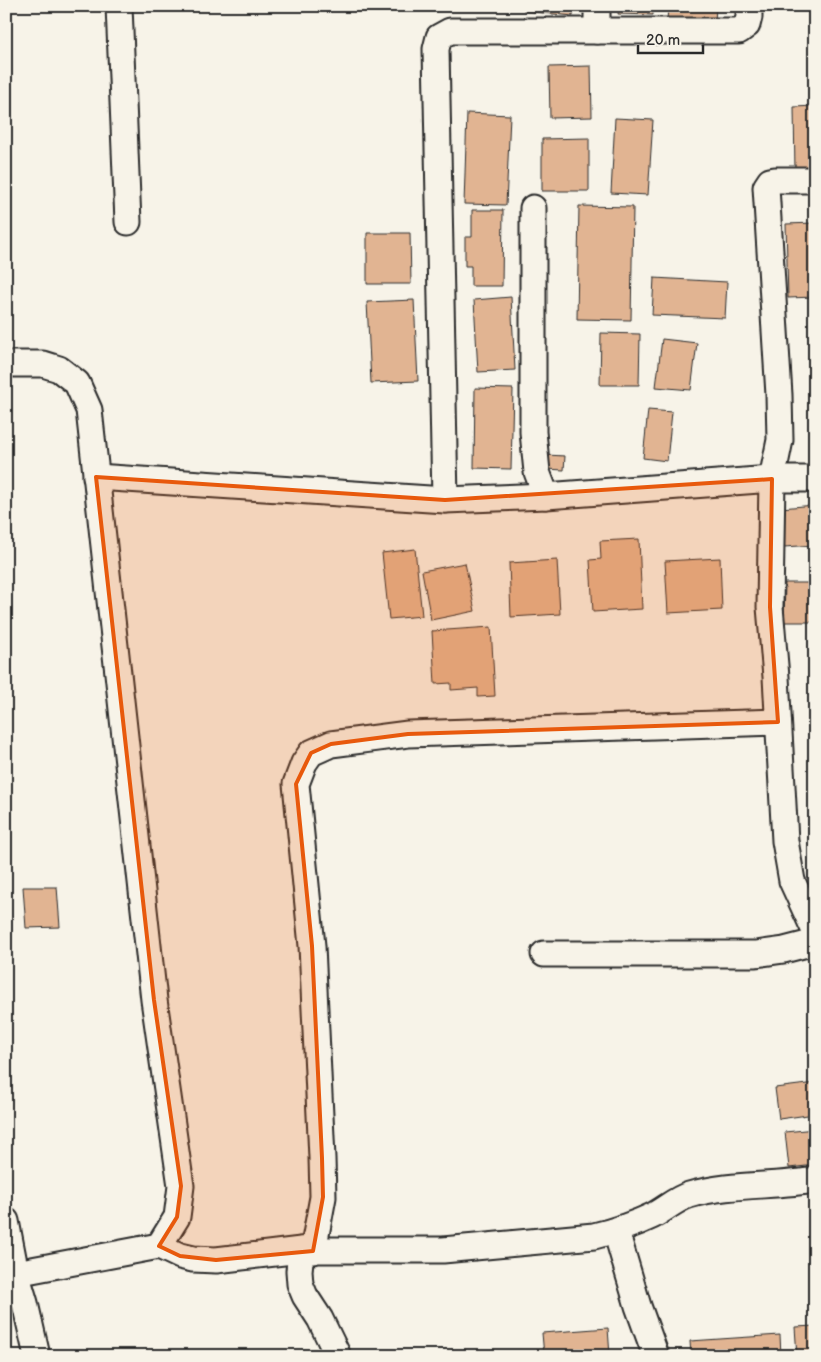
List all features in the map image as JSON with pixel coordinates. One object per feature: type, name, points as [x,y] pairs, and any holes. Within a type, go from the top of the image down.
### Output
[{"type":"street","points":[[119,6],[128,222]]},
{"type":"street","points":[[597,6],[597,31]]},
{"type":"street","points":[[444,500],[436,49],[439,37],[450,31],[738,31],[747,25],[750,17],[749,6]]},
{"type":"street","points":[[815,180],[775,180],[770,181],[766,187],[780,440],[772,479],[770,607],[786,849],[792,881],[815,931]]},
{"type":"street","points":[[534,208],[533,432],[537,472],[546,496]]},
{"type":"street","points":[[6,364],[43,364],[59,369],[77,384],[89,410],[154,1000],[181,1186],[177,1217],[159,1246]]},
{"type":"street","points":[[96,477],[444,500],[546,496],[772,479],[815,478]]},
{"type":"street","points":[[338,1356],[327,1332],[305,1296],[300,1284],[299,1271],[323,1197],[312,946],[296,784],[304,763],[311,753],[331,744],[408,734],[778,722]]},
{"type":"street","points":[[544,954],[756,954],[784,950],[815,942]]},
{"type":"street","points":[[16,1274],[159,1246],[180,1256],[193,1259],[216,1260],[307,1250],[443,1250],[594,1236],[616,1231],[653,1215],[686,1196],[710,1189],[733,1186],[790,1184],[815,1180]]},
{"type":"street","points":[[6,1221],[16,1274],[25,1303],[37,1356]]},
{"type":"street","points":[[616,1231],[638,1306],[656,1356]]},
{"type":"highlighted area","points":[[96,477],[445,500],[772,479],[770,607],[778,722],[408,734],[331,744],[311,753],[296,784],[312,946],[322,1158],[323,1197],[313,1251],[216,1260],[180,1256],[159,1246],[177,1217],[181,1186],[154,1000]]},
{"type":"building","points":[[524,6],[574,6],[573,16],[524,11]]},
{"type":"building","points":[[619,6],[653,6],[653,15],[618,14]]},
{"type":"building","points":[[668,6],[716,6],[715,22],[667,21]]},
{"type":"building","points":[[591,66],[592,117],[550,118],[549,67]]},
{"type":"building","points":[[815,106],[815,171],[795,172],[794,107]]},
{"type":"building","points":[[467,113],[510,115],[506,205],[464,204]]},
{"type":"building","points":[[615,118],[653,120],[648,195],[611,193]]},
{"type":"building","points":[[589,138],[589,191],[542,191],[542,139]]},
{"type":"building","points":[[579,206],[633,207],[631,320],[577,319]]},
{"type":"building","points":[[472,210],[503,210],[502,286],[471,286],[471,266],[465,266],[465,237],[472,237]]},
{"type":"building","points":[[815,223],[815,297],[788,298],[786,224]]},
{"type":"building","points":[[367,233],[410,233],[411,284],[367,284]]},
{"type":"building","points":[[654,278],[727,282],[725,318],[652,315]]},
{"type":"building","points":[[511,297],[515,370],[478,372],[474,300]]},
{"type":"building","points":[[414,300],[418,381],[371,383],[367,302]]},
{"type":"building","points":[[601,333],[640,334],[639,385],[600,385]]},
{"type":"building","points":[[662,339],[697,343],[691,390],[656,387]]},
{"type":"building","points":[[475,388],[513,389],[511,469],[474,468]]},
{"type":"building","points":[[648,410],[672,412],[667,461],[643,458]]},
{"type":"building","points":[[546,455],[565,456],[564,470],[546,469]]},
{"type":"building","points":[[815,505],[815,545],[784,547],[781,508]]},
{"type":"building","points":[[639,539],[642,609],[593,612],[590,560],[601,559],[600,541]]},
{"type":"building","points":[[415,549],[422,616],[389,619],[382,553]]},
{"type":"building","points":[[720,558],[722,610],[668,613],[665,561]]},
{"type":"building","points":[[557,560],[560,614],[511,617],[509,563]]},
{"type":"building","points":[[465,563],[475,611],[431,620],[422,571]]},
{"type":"building","points":[[785,583],[815,583],[815,622],[784,622]]},
{"type":"building","points":[[491,627],[495,696],[478,697],[478,688],[451,690],[451,683],[435,684],[432,631]]},
{"type":"building","points":[[23,887],[57,887],[60,927],[26,928]]},
{"type":"building","points":[[815,1083],[815,1114],[779,1119],[775,1088]]},
{"type":"building","points":[[815,1129],[815,1165],[789,1168],[785,1132]]},
{"type":"building","points":[[815,1326],[815,1356],[797,1356],[795,1327]]},
{"type":"building","points":[[608,1328],[610,1356],[544,1356],[542,1333]]},
{"type":"building","points":[[780,1335],[781,1356],[691,1356],[690,1341]]}]
